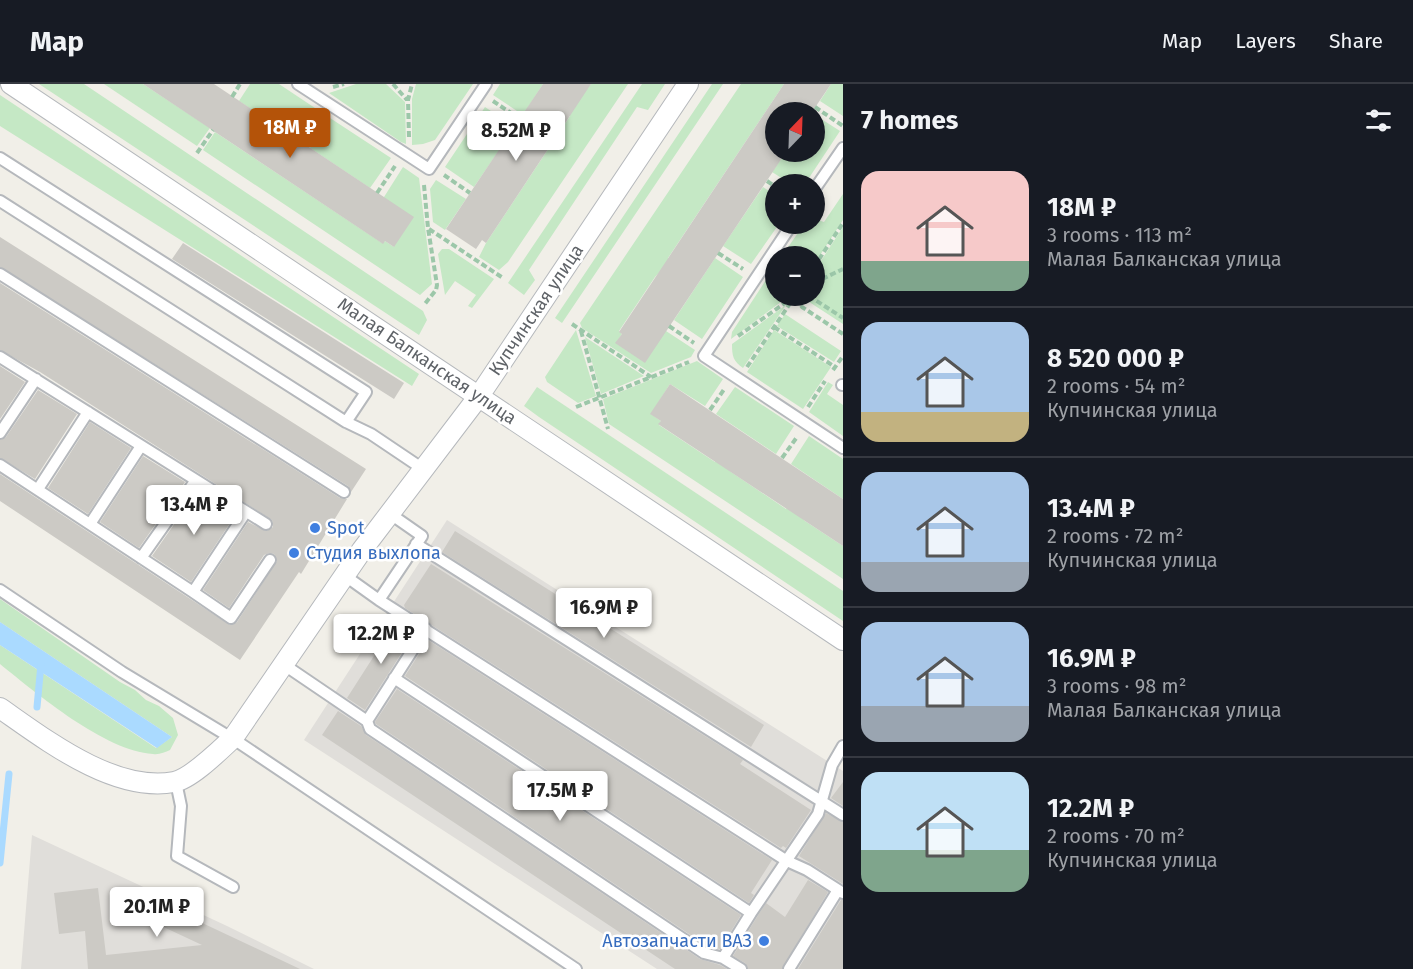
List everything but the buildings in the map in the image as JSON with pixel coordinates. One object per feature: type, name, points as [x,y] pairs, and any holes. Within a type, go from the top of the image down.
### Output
[{"type":"street","name":"Малая Балканская улица","points":[[10,84],[843,640]]},
{"type":"street","name":"Купчинская улица","points":[[176,782],[236,740],[283,664],[344,575],[479,396],[688,84]]},
{"type":"street","points":[[0,708],[76,759],[137,782],[176,782]]},
{"type":"lane","points":[[298,84],[312,88],[329,104],[430,168],[483,88]]},
{"type":"lane","points":[[825,174],[843,148]]},
{"type":"lane","points":[[0,158],[366,392],[346,422]]},
{"type":"lane","points":[[0,201],[423,469]]},
{"type":"lane","points":[[785,234],[704,356],[843,448]]},
{"type":"lane","points":[[0,274],[344,492]]},
{"type":"lane","points":[[0,357],[266,524]]},
{"type":"lane","points":[[0,433],[36,379]]},
{"type":"lane","points":[[38,489],[88,412]]},
{"type":"lane","points":[[90,524],[141,446]]},
{"type":"lane","points":[[0,465],[231,618],[270,560]]},
{"type":"lane","points":[[141,558],[196,480]]},
{"type":"lane","points":[[193,592],[246,512]]},
{"type":"lane","points":[[378,600],[422,536],[389,513]]},
{"type":"lane","points":[[416,544],[843,815]]},
{"type":"lane","points":[[344,575],[378,600],[787,861],[807,870],[841,892],[789,969]]},
{"type":"lane","points":[[0,590],[122,672],[236,740],[563,965],[576,969]]},
{"type":"lane","points":[[367,721],[426,629]]},
{"type":"lane","points":[[283,664],[367,721],[370,729],[704,953],[723,958],[741,969]]},
{"type":"lane","points":[[394,678],[751,914]]},
{"type":"lane","points":[[723,958],[818,814],[832,765],[843,746]]},
{"type":"lane","points":[[176,782],[182,806],[177,856],[233,887]]},
{"type":"path","points":[[232,97],[240,84]]},
{"type":"path","points":[[393,84],[408,100]]},
{"type":"path","points":[[410,157],[408,100],[412,84]]},
{"type":"path","points":[[483,88],[520,119]]},
{"type":"path","points":[[303,144],[329,104]]},
{"type":"path","points":[[825,113],[843,126]]},
{"type":"path","points":[[197,153],[213,130]]},
{"type":"path","points":[[424,305],[436,290],[437,285],[428,228],[424,181],[430,168],[470,193]]},
{"type":"path","points":[[825,250],[843,223]]},
{"type":"path","points":[[428,228],[503,278]]},
{"type":"path","points":[[718,253],[756,278]]},
{"type":"path","points":[[825,277],[843,268]]},
{"type":"path","points":[[710,410],[788,306]]},
{"type":"path","points":[[800,306],[843,334]]},
{"type":"path","points":[[824,306],[843,318]]},
{"type":"path","points":[[572,324],[651,377]]},
{"type":"path","points":[[669,326],[707,352]]},
{"type":"path","points":[[774,327],[835,368]]},
{"type":"path","points":[[581,331],[608,429]]},
{"type":"path","points":[[782,458],[802,421],[843,356]]},
{"type":"path","points":[[576,407],[679,366]]},
{"type":"shaded area","points":[[447,520],[843,771],[843,969],[657,969],[304,740]]},
{"type":"shaded area","points":[[32,835],[227,926],[314,969],[21,969]]},
{"type":"green space","points":[[39,84],[84,84],[423,311],[427,320],[419,335]]},
{"type":"green space","points":[[104,84],[143,84],[210,128],[197,146]]},
{"type":"green space","points":[[250,84],[279,84],[318,110],[298,140],[239,101]]},
{"type":"green space","points":[[356,84],[386,84],[405,102],[406,144],[329,93]]},
{"type":"green space","points":[[416,84],[473,84],[435,140],[412,145],[412,99]]},
{"type":"green space","points":[[500,84],[543,84],[523,115],[493,95]]},
{"type":"green space","points":[[591,84],[628,84],[508,262],[499,270],[479,257],[570,116],[567,113]]},
{"type":"green space","points":[[642,84],[665,84],[648,110],[637,107],[529,270],[535,280],[524,295],[508,283]]},
{"type":"green space","points":[[712,84],[723,84],[562,323],[555,318]]},
{"type":"green space","points":[[741,84],[784,84],[772,102],[765,102],[765,112],[668,258],[670,261],[655,277],[619,331],[622,334],[616,343],[666,331],[695,350],[691,357],[651,373],[582,328],[580,323]]},
{"type":"green space","points":[[831,84],[843,84],[843,116],[825,102],[820,101]]},
{"type":"green space","points":[[0,95],[419,374],[412,386],[0,126]]},
{"type":"green space","points":[[485,107],[515,127],[474,187],[445,167]]},
{"type":"green space","points":[[330,118],[391,158],[370,188],[310,148]]},
{"type":"green space","points":[[825,121],[840,131],[825,154]]},
{"type":"green space","points":[[215,132],[382,243],[385,241],[394,247],[384,197],[403,167],[419,178],[432,284],[420,295],[203,150]]},
{"type":"green space","points":[[779,162],[820,162],[812,174],[775,174],[772,172]]},
{"type":"green space","points":[[436,180],[466,199],[445,230],[433,222],[430,189]]},
{"type":"green space","points":[[763,187],[765,188],[765,234],[772,234],[751,264],[723,246]]},
{"type":"green space","points":[[843,194],[843,220],[825,248],[789,246],[797,234],[825,234],[825,221]]},
{"type":"green space","points":[[843,227],[843,324],[815,306],[825,306],[825,255]]},
{"type":"green space","points":[[442,249],[449,249],[494,279],[472,308],[468,306],[476,295],[455,281],[445,295],[438,254]]},
{"type":"green space","points":[[715,258],[743,277],[702,339],[674,320]]},
{"type":"green space","points":[[765,281],[765,306],[776,306],[731,339],[732,332]]},
{"type":"green space","points":[[785,306],[743,368],[734,358],[732,344]]},
{"type":"green space","points":[[785,314],[841,351],[834,362],[777,326]]},
{"type":"green space","points":[[576,330],[596,396],[578,403],[547,382],[545,377]]},
{"type":"green space","points":[[774,330],[831,367],[803,409],[747,372]]},
{"type":"green space","points":[[585,337],[644,376],[601,394]]},
{"type":"green space","points":[[697,361],[723,379],[705,406],[670,384],[651,414],[661,421],[659,425],[715,462],[718,458],[731,472],[786,509],[788,506],[805,521],[843,546],[843,579],[609,424],[603,399]]},
{"type":"green space","points":[[828,382],[833,385],[827,394],[843,405],[843,436],[809,412]]},
{"type":"green space","points":[[537,387],[843,591],[843,621],[524,406]]},
{"type":"green space","points":[[735,387],[794,426],[776,454],[716,414]]},
{"type":"green space","points":[[809,436],[843,459],[843,499],[791,464]]},
{"type":"green space","points":[[0,599],[135,690],[146,700],[159,706],[173,718],[178,735],[170,750],[153,754],[134,751],[114,743],[72,719],[0,664],[0,645],[156,748],[172,737],[0,622]]},
{"type":"water","points":[[0,622],[172,737],[157,748],[0,645]]},
{"type":"waterway","points":[[37,707],[41,664]]},
{"type":"waterway","points":[[0,863],[9,774]]},
{"type":"place","name":"Spot","points":[[315,528]]},
{"type":"place","name":"Студия выхлопа","points":[[294,553]]},
{"type":"place","name":"Автозапчасти ВАЗ","points":[[764,941]]}]
